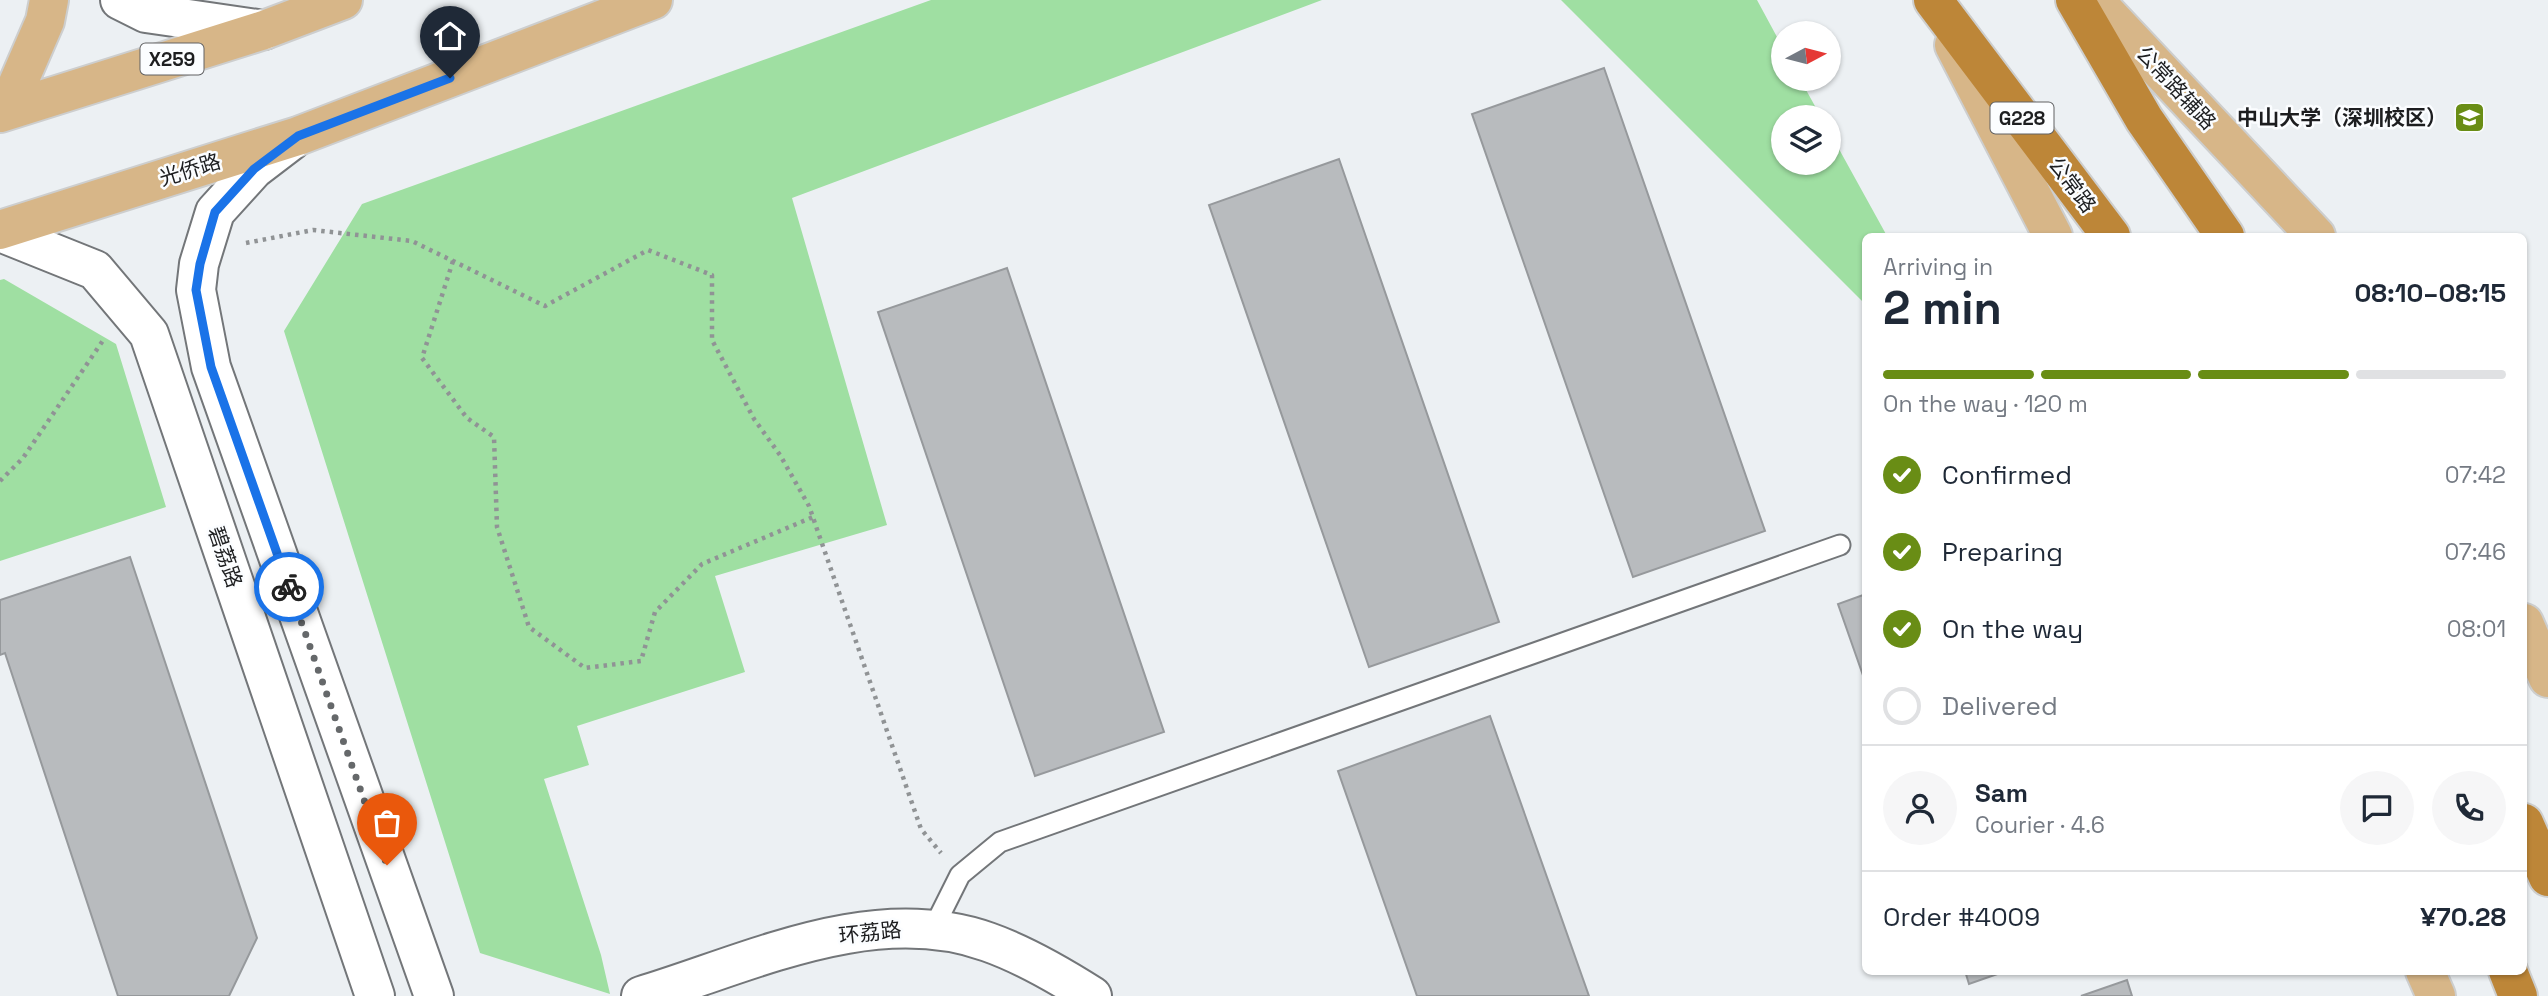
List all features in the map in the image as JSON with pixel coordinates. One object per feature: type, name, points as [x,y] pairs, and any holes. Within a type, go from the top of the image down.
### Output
[{"type":"highway","name":"公常路","points":[[1932,0],[2109,233]]},
{"type":"highway","points":[[2076,0],[2144,119],[2223,233]]},
{"type":"highway","points":[[2527,830],[2548,877]]},
{"type":"highway","points":[[2510,975],[2518,996]]},
{"type":"main road","points":[[3,112],[45,21],[49,0]]},
{"type":"main road","name":"X259","points":[[3,112],[264,30],[342,0]]},
{"type":"main road","name":"光侨路","points":[[0,231],[298,136],[653,0]]},
{"type":"main road","points":[[1932,0],[2051,233]]},
{"type":"main road","name":"公常路辅路","points":[[2094,0],[2313,233]]},
{"type":"main road","points":[[2527,630],[2548,678]]},
{"type":"main road","points":[[2427,975],[2436,996]]},
{"type":"street","points":[[120,0],[146,13],[264,30]]},
{"type":"street","points":[[298,136],[254,169],[215,212],[200,264],[196,290],[211,367],[434,996]]},
{"type":"street","name":"碧荔路","points":[[0,231],[95,270],[149,334],[375,996]]},
{"type":"street","name":"环荔路","points":[[641,996],[818,939],[877,929],[933,929],[987,941],[1044,966],[1092,996]]},
{"type":"lane","points":[[933,929],[960,875],[1000,842],[1840,545]]},
{"type":"path","points":[[240,245],[313,230],[412,241],[545,306],[648,250],[712,275],[712,340],[754,419],[780,455],[813,517],[921,829],[960,875]]},
{"type":"path","points":[[453,261],[422,358],[467,418],[494,438],[496,527],[529,627],[585,668],[641,661],[654,612],[702,564],[813,517]]},
{"type":"path","points":[[0,481],[23,458],[126,306]]},
{"type":"green space","points":[[931,0],[1322,0],[792,198],[887,525],[715,576],[745,672],[577,726],[589,765],[544,779],[601,955],[610,994],[480,953],[284,331],[362,204]]},
{"type":"green space","points":[[1561,0],[1757,0],[1771,26],[1771,91],[1807,91],[1814,105],[1771,105],[1771,175],[1841,175],[1841,153],[1885,233],[1862,233],[1862,301]]},
{"type":"green space","points":[[4,279],[116,344],[166,507],[0,561],[0,280]]},
{"type":"building","points":[[1604,68],[1765,531],[1633,577],[1472,114]]},
{"type":"building","points":[[1339,159],[1499,622],[1369,667],[1209,205]]},
{"type":"building","points":[[1007,268],[1164,732],[1035,776],[878,312]]},
{"type":"building","points":[[130,557],[257,938],[229,996],[118,996],[5,653],[0,655],[0,600]]},
{"type":"building","points":[[1862,595],[1862,673],[1838,604]]},
{"type":"building","points":[[1490,716],[1589,996],[1417,996],[1338,771]]},
{"type":"building","points":[[1966,975],[1995,975],[1969,984]]},
{"type":"building","points":[[2127,980],[2132,996],[2081,996]]},
{"type":"way so far","points":[[289,587],[387,865]]},
{"type":"place","name":"中山大学（深圳校区）","points":[[2470,118]]},
{"type":"route","points":[[289,587],[211,367],[196,290],[200,264],[215,212],[254,169],[298,136],[450,78]]}]
